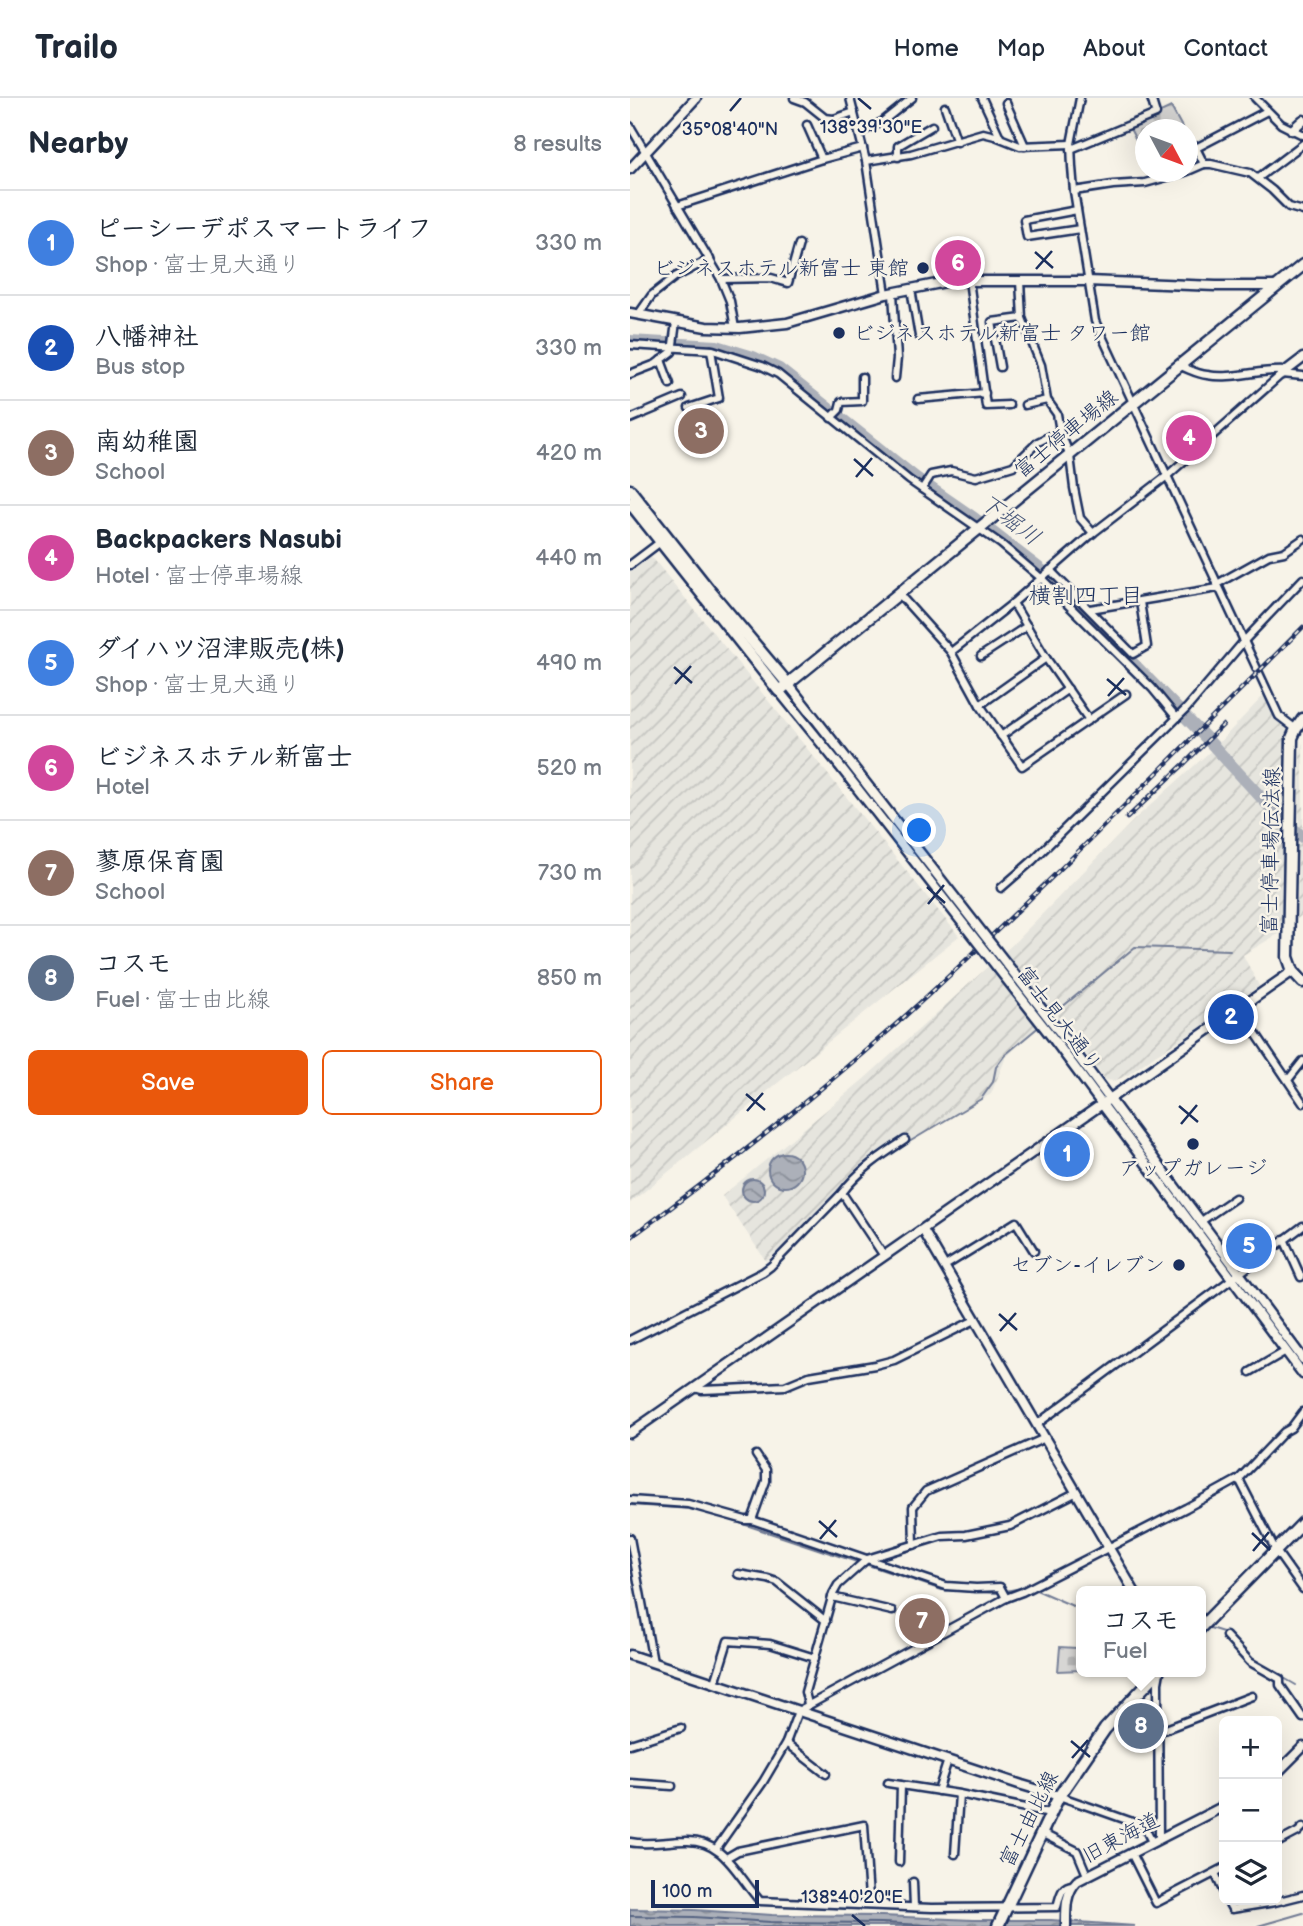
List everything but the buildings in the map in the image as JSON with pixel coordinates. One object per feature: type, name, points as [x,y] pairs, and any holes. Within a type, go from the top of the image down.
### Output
[{"type":"main road","name":"富士停車場線","points":[[779,691],[1303,265]]},
{"type":"main road","points":[[630,489],[664,539],[779,691]]},
{"type":"main road","points":[[630,503],[788,684]]},
{"type":"main road","name":"富士停車場伝法線","points":[[1293,971],[1288,957],[1292,738],[1303,719]]},
{"type":"main road","points":[[1293,971],[1303,982]]},
{"type":"main road","points":[[1206,1622],[1303,1523]]},
{"type":"main road","name":"富士由比線","points":[[998,1926],[1059,1796],[1105,1729],[1154,1677]]},
{"type":"street","points":[[630,169],[696,98]]},
{"type":"street","points":[[794,98],[805,102],[825,118],[834,119],[854,112]]},
{"type":"street","points":[[850,98],[866,161],[889,294],[897,358],[895,378]]},
{"type":"street","points":[[860,132],[882,122],[912,98]]},
{"type":"street","points":[[982,98],[1000,137]]},
{"type":"street","points":[[1080,98],[1071,147],[1074,191],[1095,321],[1279,716],[1296,729]]},
{"type":"street","points":[[866,161],[898,157],[983,134],[1000,137],[1020,146],[1071,147],[1156,114],[1151,98]]},
{"type":"street","points":[[1255,98],[1281,124],[1303,135]]},
{"type":"street","points":[[1006,103],[1025,146]]},
{"type":"street","points":[[945,107],[957,142]]},
{"type":"street","points":[[1204,164],[1196,148],[1267,111]]},
{"type":"street","points":[[1292,130],[1303,120]]},
{"type":"street","points":[[807,125],[822,159]]},
{"type":"street","points":[[630,126],[721,279],[730,301],[735,328]]},
{"type":"street","points":[[898,157],[898,146],[932,126]]},
{"type":"street","points":[[1258,178],[1303,144]]},
{"type":"street","points":[[677,206],[863,148]]},
{"type":"street","points":[[1198,166],[1204,164],[1224,166],[1250,173],[1289,207],[1303,211]]},
{"type":"street","points":[[1074,191],[1148,182]]},
{"type":"street","points":[[1077,210],[1024,220],[1027,237],[1080,229]]},
{"type":"street","points":[[721,279],[771,278],[788,283],[799,244]]},
{"type":"street","points":[[634,314],[675,277],[710,259]]},
{"type":"street","points":[[634,314],[706,327],[767,326],[787,323],[889,294],[951,281],[1278,285]]},
{"type":"street","points":[[969,281],[986,406],[1009,405]]},
{"type":"street","points":[[1020,281],[1022,318],[1041,365],[1047,400],[1056,414],[1070,456],[1080,518],[1093,533]]},
{"type":"street","points":[[911,289],[919,337]]},
{"type":"street","points":[[1000,367],[992,322],[1022,318]]},
{"type":"street","points":[[630,374],[672,352],[676,322]]},
{"type":"street","points":[[630,345],[673,344],[711,350],[754,363],[778,374],[922,489],[1001,544],[1041,578],[1152,688],[1176,717]]},
{"type":"street","points":[[689,408],[719,397],[711,350]]},
{"type":"street","points":[[951,652],[1013,604],[1093,533],[1167,476],[1303,358]]},
{"type":"street","points":[[661,360],[670,384]]},
{"type":"street","points":[[1180,366],[1205,375],[1273,370],[1303,376]]},
{"type":"street","points":[[831,418],[839,411],[841,402],[862,401],[862,377]]},
{"type":"street","points":[[918,398],[985,393]]},
{"type":"street","points":[[630,419],[682,397]]},
{"type":"street","points":[[1025,405],[1047,400]]},
{"type":"street","points":[[922,489],[931,475],[951,471],[976,477],[1013,466],[1038,442],[1060,431]]},
{"type":"street","points":[[630,565],[664,539]]},
{"type":"street","points":[[1090,609],[1218,586],[1269,555],[1284,552],[1303,539]]},
{"type":"street","points":[[1050,570],[1133,654],[1147,646],[1140,602]]},
{"type":"street","points":[[1001,888],[1032,861],[1186,708],[1303,579]]},
{"type":"street","points":[[899,594],[951,652],[980,705],[1022,766],[1125,694]]},
{"type":"street","points":[[1013,604],[1089,720]]},
{"type":"street","points":[[981,656],[1027,626]]},
{"type":"street","points":[[980,705],[1046,658]]},
{"type":"street","name":"富士見大通り","points":[[788,684],[843,762],[1101,1104],[1303,1360]]},
{"type":"street","points":[[1001,736],[1068,689]]},
{"type":"street","name":"富士見大通り","points":[[779,691],[843,762],[1062,1035],[1200,1222],[1303,1374]]},
{"type":"street","points":[[630,1433],[1293,971]]},
{"type":"street","points":[[1238,1007],[1303,1103]]},
{"type":"street","points":[[1288,1080],[1303,1061]]},
{"type":"street","points":[[630,1340],[763,1272],[850,1183],[876,1159],[905,1140]]},
{"type":"street","points":[[842,1193],[884,1256]]},
{"type":"street","points":[[1200,1222],[1235,1198]]},
{"type":"street","points":[[945,1266],[1016,1222],[1034,1251]]},
{"type":"street","points":[[1037,1424],[1303,1226]]},
{"type":"street","points":[[923,1230],[1131,1586]]},
{"type":"street","points":[[1284,1239],[1301,1277]]},
{"type":"street","points":[[695,1388],[702,1390],[785,1386],[809,1376],[876,1365],[894,1360],[975,1320]]},
{"type":"street","points":[[1250,1372],[1286,1351]]},
{"type":"street","points":[[716,1849],[763,1782],[786,1743],[798,1711],[1006,1598],[1239,1479],[1291,1428],[1303,1412]]},
{"type":"street","points":[[914,1545],[914,1507],[926,1492],[1045,1438]]},
{"type":"street","points":[[752,1520],[766,1481],[766,1471],[756,1455]]},
{"type":"street","points":[[1239,1479],[1276,1551],[1303,1589]]},
{"type":"street","points":[[808,1704],[806,1692],[832,1597],[838,1585],[867,1559],[942,1536],[966,1535],[1010,1526],[1077,1492]]},
{"type":"street","points":[[630,1500],[688,1504],[752,1520],[946,1586],[1000,1587],[1006,1598]]},
{"type":"street","points":[[630,1539],[653,1662]]},
{"type":"street","points":[[738,1574],[768,1578],[777,1582],[826,1621]]},
{"type":"street","points":[[832,1597],[892,1611]]},
{"type":"street","points":[[1226,1636],[1250,1662],[1280,1679],[1280,1685],[1303,1718]]},
{"type":"street","points":[[715,1683],[728,1641],[770,1644],[815,1658]]},
{"type":"street","points":[[630,1655],[1059,1796],[1141,1825],[1156,1840]]},
{"type":"street","points":[[1156,1840],[1159,1677]]},
{"type":"street","points":[[1158,1732],[1252,1696]]},
{"type":"street","points":[[630,1744],[681,1728]]},
{"type":"street","points":[[786,1743],[826,1774]]},
{"type":"street","points":[[1282,1768],[1303,1747]]},
{"type":"street","points":[[938,1791],[948,1760]]},
{"type":"street","points":[[630,1783],[672,1786]]},
{"type":"street","points":[[888,1783],[959,1794],[1050,1813]]},
{"type":"street","points":[[899,1862],[901,1785]]},
{"type":"street","points":[[955,1854],[959,1794]]},
{"type":"street","name":"旧東海道","points":[[1066,1926],[1067,1897],[1073,1885],[1087,1875],[1219,1808]]},
{"type":"street","points":[[726,1858],[738,1851],[863,1825],[869,1898],[886,1906]]},
{"type":"street","points":[[1279,1842],[1301,1832]]},
{"type":"street","points":[[1041,1833],[1077,1851],[1087,1875]]},
{"type":"street","points":[[630,1842],[654,1844],[698,1841],[716,1849],[735,1867],[748,1888],[760,1900],[1005,1910],[1056,1907],[1063,1888],[1073,1885]]},
{"type":"street","points":[[1131,1853],[1156,1903],[1219,1871]]},
{"type":"street","points":[[1215,1873],[1219,1882]]},
{"type":"street","points":[[913,1882],[915,1907]]},
{"type":"street","points":[[1282,1900],[1303,1895]]},
{"type":"street","points":[[1230,1905],[1232,1909],[1257,1905]]},
{"type":"shaded area","points":[[651,556],[959,936],[630,1203],[630,572]]},
{"type":"shaded area","points":[[1267,692],[1288,732],[1283,931],[1243,955],[1259,986],[1199,1029],[1155,1055],[1128,1075],[1114,1081],[1105,1080],[1057,1014],[1006,1057],[991,1094],[876,1161],[766,1261],[722,1196],[864,1079],[1012,945],[1134,820],[1214,748]]},
{"type":"shaded area","points":[[1303,742],[1303,914],[1297,919],[1300,753]]},
{"type":"green space","points":[[1171,107],[1178,119],[1146,119]]},
{"type":"green space","points":[[1135,124],[1135,138],[1129,127]]},
{"type":"green space","points":[[1060,1647],[1076,1648],[1076,1670],[1058,1671]]},
{"type":"water","points":[[785,1153],[797,1158],[802,1170],[797,1182],[785,1187],[773,1182],[768,1170],[773,1158]]},
{"type":"water","points":[[753,1179],[761,1182],[764,1190],[761,1198],[753,1201],[745,1198],[742,1190],[745,1182]]},
{"type":"water","points":[[630,1909],[772,1915],[1051,1920],[1135,1926],[630,1926]]},
{"type":"waterway","name":"下堀川","points":[[630,341],[717,346],[753,357],[779,369],[916,478],[1044,572],[1281,819],[1303,837]]},
{"type":"waterway","points":[[1050,1017],[1135,947],[1230,950]]},
{"type":"waterway","points":[[889,1154],[981,1099],[993,1082],[996,1067],[1005,1055],[1041,1025]]},
{"type":"waterway","points":[[845,1194],[884,1157]]},
{"type":"waterway","points":[[774,1267],[842,1199]]},
{"type":"waterway","points":[[654,1331],[761,1278],[767,1272]]},
{"type":"waterway","points":[[630,1505],[692,1509],[710,1513]]},
{"type":"waterway","points":[[722,1517],[860,1563]]},
{"type":"waterway","points":[[865,1564],[942,1590],[996,1593],[1026,1587]]},
{"type":"waterway","points":[[1034,1589],[1076,1607]]},
{"type":"waterway","points":[[1210,1628],[1226,1633]]},
{"type":"waterway","points":[[1270,1670],[1296,1685]]},
{"type":"waterway","points":[[1258,1926],[1303,1913]]},
{"type":"railway","points":[[630,1238],[797,1108],[928,995],[995,933],[1303,627]]},
{"type":"railway","points":[[1127,818],[1223,725]]},
{"type":"place","name":"ビジネスホテル新富士","points":[[958,263]]},
{"type":"place","name":"ビジネスホテル新富士 東館","points":[[923,268]]},
{"type":"place","name":"ビジネスホテル新富士 タワー館","points":[[839,333]]},
{"type":"place","name":"南幼稚園","points":[[701,431]]},
{"type":"place","name":"Backpackers Nasubi","points":[[1189,438]]},
{"type":"place","name":"八幡神社","points":[[1231,1017]]},
{"type":"place","name":"アップガレージ","points":[[1193,1144]]},
{"type":"place","name":"ピーシーデポスマートライフ","points":[[1067,1154]]},
{"type":"place","name":"ダイハツ沼津販売(株)","points":[[1249,1246]]},
{"type":"place","name":"セブン-イレブン","points":[[1179,1265]]},
{"type":"place","name":"蓼原保育園","points":[[922,1621]]},
{"type":"place","name":"コスモ","points":[[1141,1726]]},
{"type":"district","name":"横割四丁目","points":[[1086,596]]}]
